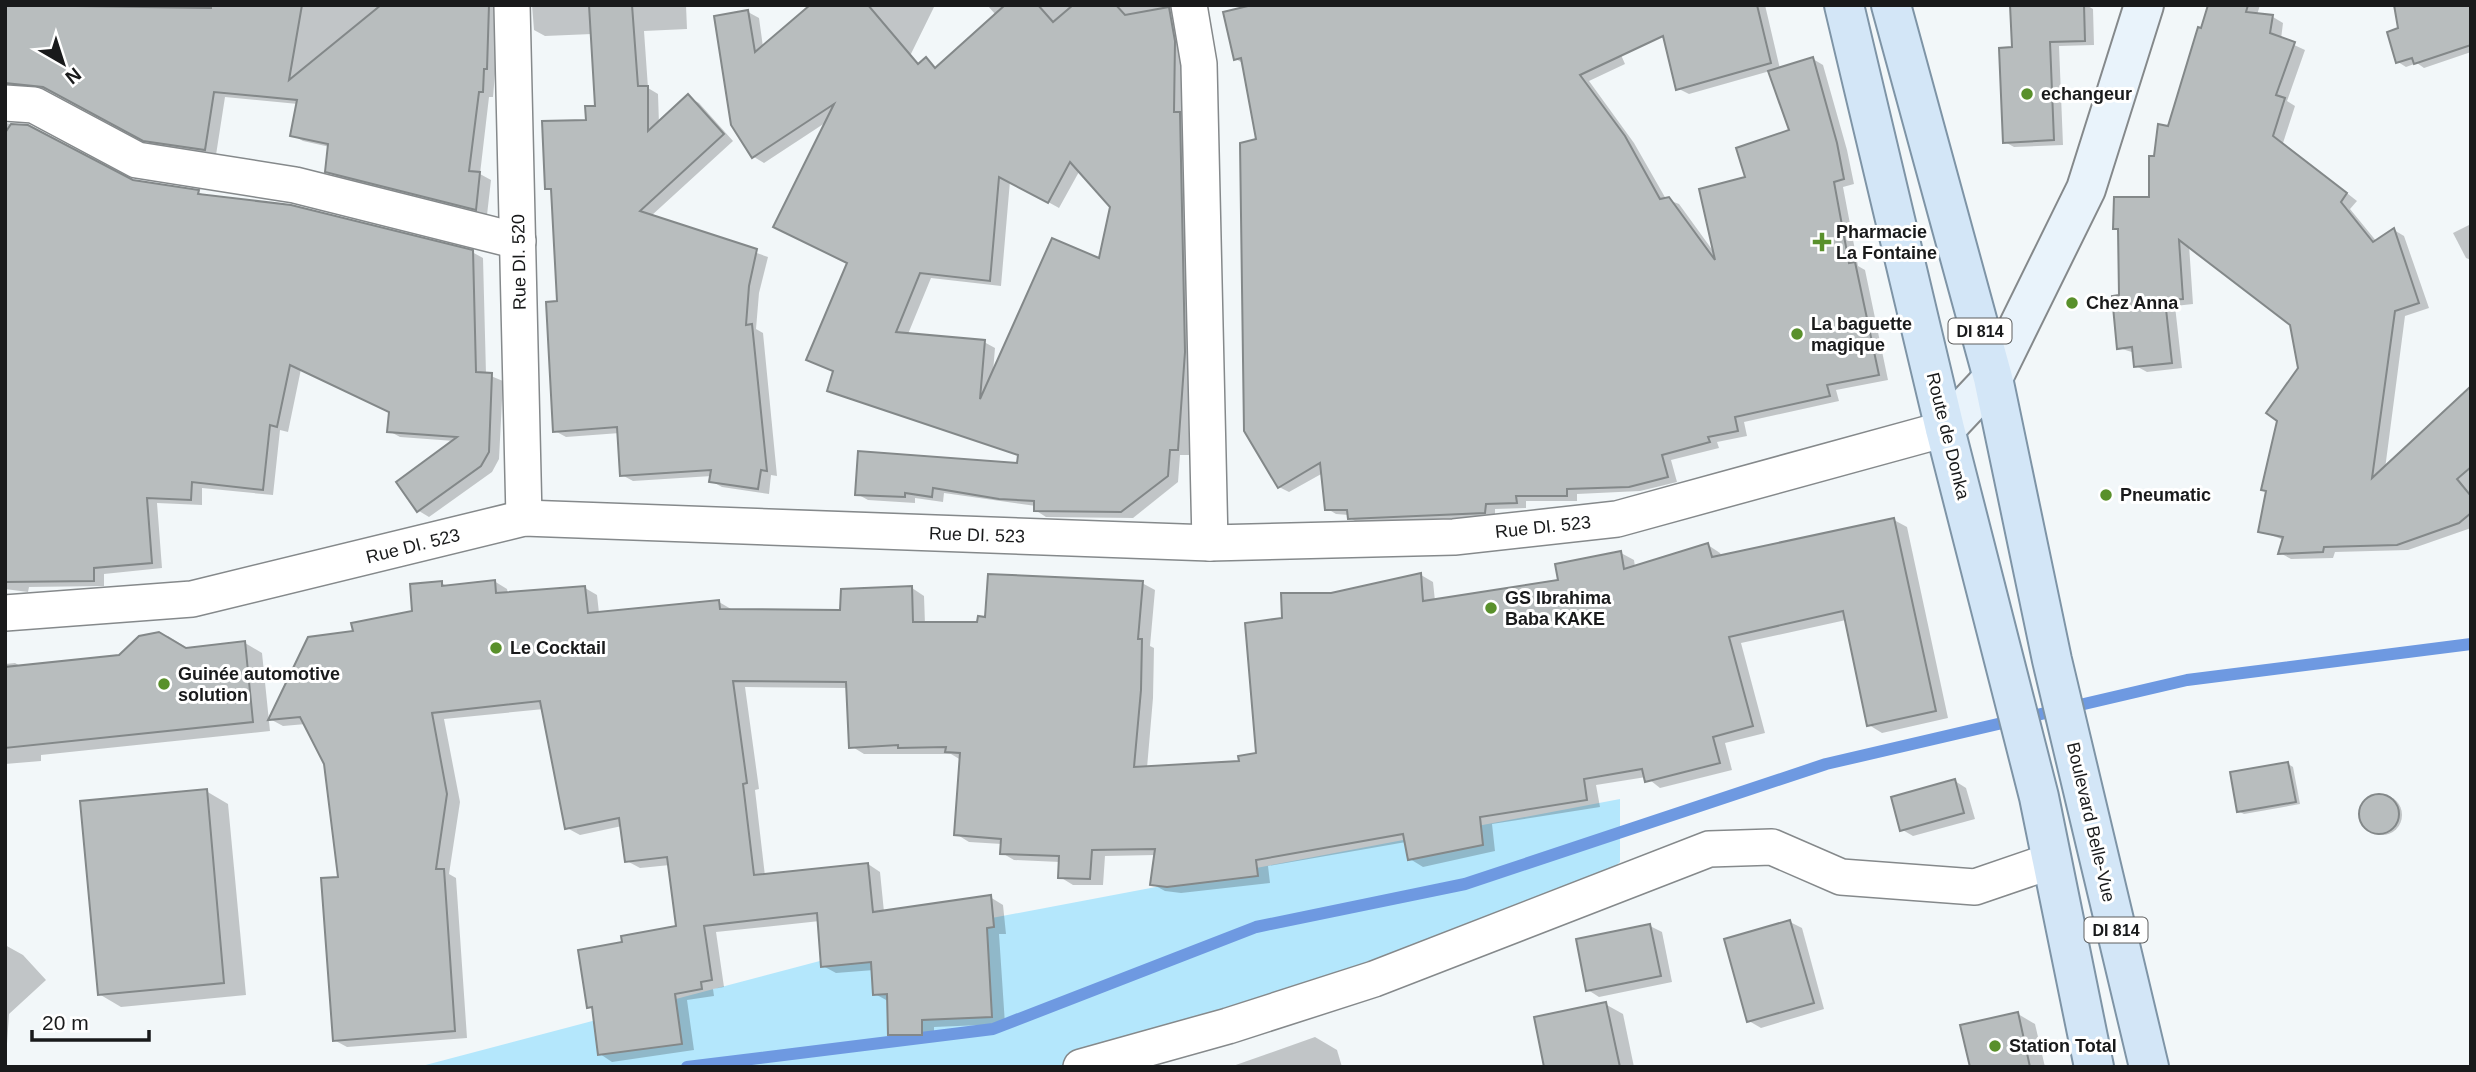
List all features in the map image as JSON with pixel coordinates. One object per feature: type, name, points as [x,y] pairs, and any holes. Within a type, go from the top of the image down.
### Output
[{"type":"main road","name":"Route de Donka","points":[[1844,5],[1945,429],[2039,797],[2051,861]]},
{"type":"main road","name":"DI 814","points":[[1891,5],[1993,378]]},
{"type":"main road","points":[[1945,429],[1993,378],[2085,189],[2144,5]]},
{"type":"main road","name":"Boulevard Belle-Vue","points":[[1993,378],[2052,660],[2149,1067]]},
{"type":"main road","name":"DI 814","points":[[2051,861],[2094,1067]]},
{"type":"street","name":"Rue DI. 520","points":[[512,5],[524,519]]},
{"type":"street","points":[[1189,5],[1199,64],[1210,543]]},
{"type":"street","points":[[5,103],[34,106],[137,160],[295,186],[518,242]]},
{"type":"street","name":"Rue DI. 523","points":[[5,613],[192,599],[524,519],[1210,543],[1454,537],[1617,519],[1945,429]]},
{"type":"street","points":[[1081,1067],[1228,1026],[1374,979],[1709,849],[1772,846],[1841,877],[1975,887],[2051,861]]},
{"type":"shaded area","points":[[1620,799],[1620,862],[1549,920],[1081,1067],[418,1067],[960,924]]},
{"type":"building","points":[[5,5],[211,8],[211,5],[302,5],[289,80],[381,5],[489,5],[487,69],[484,69],[483,92],[479,92],[469,171],[480,172],[476,210],[325,172],[328,144],[290,136],[297,100],[214,92],[205,150],[143,141],[43,87],[5,83]]},
{"type":"building","points":[[589,5],[632,5],[638,86],[648,86],[648,131],[688,94],[724,134],[640,211],[757,249],[749,286],[746,325],[752,324],[767,471],[761,470],[758,489],[709,482],[711,470],[620,476],[617,427],[553,432],[546,302],[557,301],[551,189],[545,189],[542,121],[586,120],[585,106],[595,106]]},
{"type":"building","points":[[810,5],[868,5],[918,64],[926,57],[935,68],[1005,5],[1038,5],[1053,22],[1073,5],[1116,5],[1125,15],[1169,7],[1175,41],[1174,112],[1180,112],[1185,352],[1178,450],[1170,450],[1168,476],[1121,512],[1034,511],[1034,501],[999,499],[933,488],[932,497],[905,493],[905,497],[855,495],[858,451],[1017,463],[1018,455],[827,391],[833,371],[806,360],[847,263],[773,227],[834,104],[752,158],[731,125],[714,16],[748,10],[755,52]],"holes":[[[1070,162],[1110,207],[1099,258],[1052,238],[980,399],[985,340],[896,332],[920,273],[990,281],[999,177],[1048,203]]]},
{"type":"building","points":[[1252,5],[1757,5],[1771,63],[1676,90],[1663,36],[1580,75],[1625,136],[1660,199],[1669,197],[1715,260],[1699,189],[1745,177],[1736,148],[1789,130],[1768,71],[1813,57],[1844,179],[1834,182],[1849,263],[1855,262],[1879,375],[1827,385],[1830,396],[1735,417],[1738,431],[1708,437],[1710,442],[1662,455],[1668,477],[1629,487],[1567,489],[1567,496],[1516,496],[1517,503],[1486,504],[1485,513],[1348,519],[1347,510],[1325,510],[1320,463],[1278,488],[1244,431],[1240,143],[1256,139],[1241,58],[1234,60],[1223,12]]},
{"type":"building","name":"echangeur","points":[[2010,5],[2084,5],[2085,41],[2050,42],[2054,140],[2003,143],[1999,48],[2012,47]]},
{"type":"building","points":[[2208,5],[2248,5],[2246,12],[2273,15],[2270,33],[2295,42],[2276,95],[2285,98],[2273,136],[2347,193],[2341,202],[2373,242],[2394,228],[2419,303],[2395,311],[2372,478],[2471,386],[2471,467],[2457,479],[2471,496],[2471,513],[2459,523],[2397,545],[2324,547],[2323,552],[2278,554],[2283,537],[2258,532],[2266,491],[2261,490],[2277,421],[2266,413],[2298,368],[2290,325],[2179,240],[2183,299],[2165,300],[2172,363],[2134,367],[2132,347],[2117,349],[2112,296],[2119,295],[2118,229],[2113,229],[2114,197],[2149,197],[2149,156],[2154,156],[2158,124],[2168,126],[2198,27],[2201,28]]},
{"type":"building","points":[[2394,5],[2471,5],[2471,45],[2414,64],[2412,58],[2396,63],[2387,32],[2398,28]]},
{"type":"building","points":[[11,124],[28,125],[133,180],[199,190],[198,194],[291,205],[473,250],[476,372],[492,373],[489,452],[481,466],[417,512],[396,482],[457,437],[387,432],[389,412],[290,365],[277,427],[270,425],[263,490],[192,482],[191,500],[147,498],[152,563],[94,568],[94,581],[5,582],[5,133]]},
{"type":"building","points":[[1894,518],[1936,711],[1867,726],[1843,611],[1729,637],[1753,726],[1713,737],[1720,763],[1645,782],[1642,769],[1584,779],[1587,800],[1480,817],[1483,845],[1408,860],[1403,834],[1256,860],[1258,876],[1167,887],[1150,885],[1155,849],[1092,850],[1090,879],[1058,878],[1059,856],[1000,854],[1001,839],[954,835],[960,753],[945,752],[946,747],[898,748],[898,745],[849,748],[846,682],[733,681],[747,783],[743,784],[754,875],[868,863],[873,912],[991,895],[994,927],[987,928],[992,1017],[922,1020],[922,1035],[888,1035],[887,994],[873,995],[871,962],[821,967],[817,913],[704,926],[712,980],[701,982],[702,989],[675,994],[682,1044],[598,1055],[592,1007],[587,1008],[578,950],[622,942],[621,936],[676,926],[667,857],[625,862],[619,818],[565,829],[540,701],[432,713],[447,794],[436,869],[444,869],[455,1031],[333,1041],[321,878],[338,877],[324,764],[300,717],[268,720],[308,637],[353,631],[351,623],[412,611],[410,584],[442,581],[442,586],[495,580],[496,593],[585,586],[588,613],[719,600],[720,609],[840,610],[841,589],[912,586],[913,622],[977,622],[978,616],[985,617],[988,574],[1143,581],[1138,639],[1142,639],[1141,690],[1134,767],[1239,761],[1238,756],[1256,753],[1245,623],[1282,618],[1281,593],[1331,593],[1421,573],[1423,601],[1558,580],[1555,564],[1621,551],[1624,569],[1708,543],[1712,557]]},
{"type":"building","points":[[159,632],[186,648],[245,641],[253,722],[5,748],[5,667],[119,655],[139,636]]},
{"type":"building","points":[[2288,762],[2296,802],[2237,812],[2230,772]]},
{"type":"building","points":[[1955,779],[1964,813],[1900,831],[1891,797]]},
{"type":"building","points":[[207,789],[224,983],[98,995],[80,801]]},
{"type":"building","points":[[2379,794],[2393,800],[2399,814],[2393,828],[2379,834],[2365,828],[2359,814],[2365,800]]},
{"type":"building","points":[[1790,920],[1814,1003],[1747,1022],[1724,939]]},
{"type":"building","points":[[1650,924],[1661,976],[1586,991],[1576,939]]},
{"type":"building","points":[[1606,1002],[1620,1067],[1544,1067],[1534,1017]]},
{"type":"building","name":"Station Total","points":[[2018,1012],[2030,1067],[1970,1067],[1960,1025]]},
{"type":"waterway","points":[[687,1067],[993,1029],[1256,927],[1465,884],[1826,764],[2187,680],[2471,644]]},
{"type":"place","name":"echangeur","points":[[2027,94]]},
{"type":"place","name":"Pharmacie La Fontaine","points":[[1822,242]]},
{"type":"place","name":"Chez Anna","points":[[2072,303]]},
{"type":"place","name":"La baguette magique","points":[[1797,334]]},
{"type":"place","name":"Pneumatic","points":[[2106,495]]},
{"type":"place","name":"GS Ibrahima Baba KAKE","points":[[1491,608]]},
{"type":"place","name":"Le Cocktail","points":[[496,648]]},
{"type":"place","name":"Guinée automotive solution","points":[[164,684]]},
{"type":"place","name":"Station Total","points":[[1995,1046]]}]
